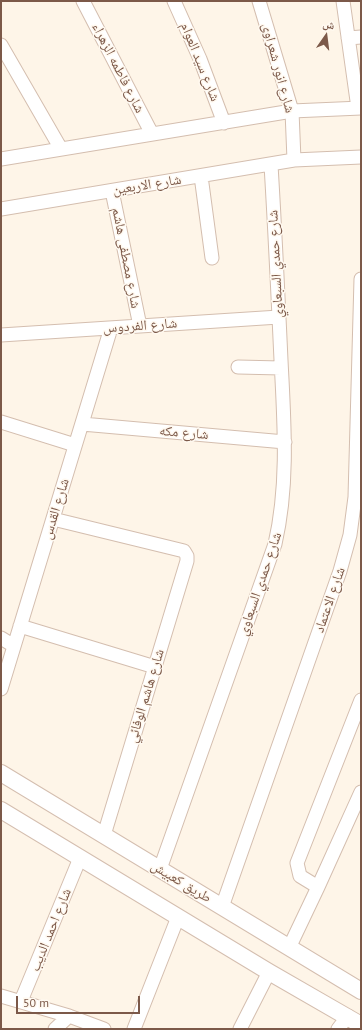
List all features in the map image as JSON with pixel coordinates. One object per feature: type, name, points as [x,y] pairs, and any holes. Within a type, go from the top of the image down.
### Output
[{"type":"street","name":"شارع فاطمه الزهراء","points":[[83,1],[152,134]]},
{"type":"street","name":"شارع سيد العوام","points":[[174,1],[200,59],[224,122]]},
{"type":"street","name":"شارع انور شعراوى","points":[[259,1],[292,111],[294,160]]},
{"type":"street","points":[[1,159],[292,111],[359,108],[343,1]]},
{"type":"street","points":[[348,38],[361,37]]},
{"type":"street","points":[[1,45],[61,149]]},
{"type":"street","name":"شارع الاربعين","points":[[1,209],[294,160],[361,157]]},
{"type":"street","name":"شارع حمدي السبعاوي","points":[[160,869],[275,544],[281,521],[285,442],[271,165]]},
{"type":"street","points":[[201,176],[212,258]]},
{"type":"street","name":"شارع مصطفى هاشم","points":[[112,190],[140,326]]},
{"type":"street","name":"شارع الاعتماد","points":[[222,907],[340,571],[350,535],[355,497],[360,369],[361,279]]},
{"type":"street","name":"شارع الفردوس","points":[[1,335],[279,317]]},
{"type":"street","name":"شارع القدس","points":[[1,689],[111,328]]},
{"type":"street","points":[[238,367],[281,368]]},
{"type":"street","points":[[1,422],[75,445]]},
{"type":"street","name":"شارع مكه","points":[[82,424],[285,442]]},
{"type":"street","name":"شارع هاشم الوفائي","points":[[53,519],[184,551],[187,556],[185,569],[104,835]]},
{"type":"street","points":[[20,626],[155,667]]},
{"type":"street","points":[[1,638],[14,646]]},
{"type":"street","points":[[318,887],[300,876],[297,863],[361,700]]},
{"type":"street","name":"طريق كعبيش","points":[[1,773],[361,991]]},
{"type":"street","points":[[289,948],[361,792]]},
{"type":"street","points":[[1,810],[269,972],[354,1021]]},
{"type":"street","name":"شارع احمد الديب","points":[[21,1001],[80,858]]},
{"type":"street","points":[[134,1029],[178,917]]},
{"type":"street","points":[[240,1029],[269,972]]},
{"type":"street","points":[[1,996],[70,1016],[104,1029]]},
{"type":"street","points":[[55,1029],[70,1016]]},
{"type":"street","points":[[338,1029],[354,1021]]}]
